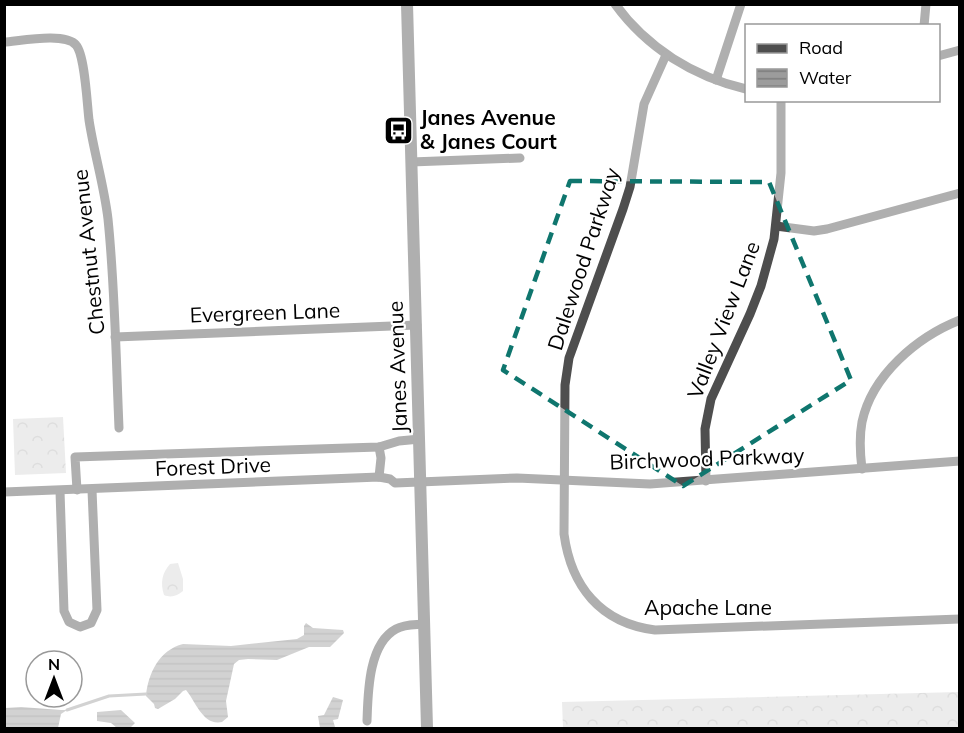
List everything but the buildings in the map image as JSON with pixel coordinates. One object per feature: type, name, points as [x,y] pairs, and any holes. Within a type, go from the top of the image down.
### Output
[{"type":"street","name":"Janes Avenue","points":[[407,4],[427,729]]},
{"type":"street","points":[[615,4],[637,30],[666,55],[689,69],[745,88]]},
{"type":"street","points":[[716,80],[741,4]]},
{"type":"street","points":[[924,24],[926,4]]},
{"type":"street","name":"Chestnut Avenue","points":[[4,42],[52,38],[72,42],[77,46],[81,57],[89,122],[108,217],[119,428]]},
{"type":"street","points":[[940,56],[960,50]]},
{"type":"street","name":"Dalewood Parkway","points":[[565,480],[565,385],[569,358],[627,198],[644,104],[666,55]]},
{"type":"street","name":"Valley View Lane","points":[[706,481],[705,429],[711,399],[761,286],[776,226],[781,173],[781,102]]},
{"type":"street","points":[[411,162],[520,158]]},
{"type":"street","points":[[776,226],[814,231],[827,229],[960,193]]},
{"type":"street","points":[[862,469],[860,435],[862,420],[870,399],[884,377],[894,364],[917,345],[946,326],[960,320]]},
{"type":"street","name":"Evergreen Lane","points":[[115,337],[417,325]]},
{"type":"street","points":[[77,490],[75,457],[379,447],[399,441],[420,439]]},
{"type":"street","points":[[379,447],[381,458],[379,477]]},
{"type":"street","name":"Birchwood Parkway","points":[[421,482],[492,479],[650,483],[706,481],[960,461]]},
{"type":"street","name":"Forest Drive","points":[[4,492],[379,477],[390,479],[395,483],[421,482]]},
{"type":"street","name":"Apache Lane","points":[[565,480],[564,534],[572,569],[588,597],[610,615],[630,625],[655,630],[960,618]]},
{"type":"street","points":[[60,491],[64,611],[69,622],[80,627],[91,622],[97,610],[92,490]]},
{"type":"street","points":[[367,722],[370,679],[383,641],[397,628],[424,624]]},
{"type":"highlighted area","points":[[570,181],[769,182],[851,380],[683,486],[503,370]]},
{"type":"green space","points":[[63,417],[66,473],[15,475],[13,419]]},
{"type":"green space","points":[[178,563],[183,579],[183,591],[174,596],[164,595],[162,578],[165,571],[170,564]]},
{"type":"green space","points":[[959,692],[959,728],[563,728],[562,702]]},
{"type":"water","points":[[306,623],[313,628],[343,630],[344,633],[330,647],[309,647],[277,660],[239,660],[234,664],[226,701],[228,717],[222,722],[215,722],[205,717],[186,690],[158,709],[146,696],[149,679],[156,664],[161,657],[175,647],[183,644],[231,646],[297,639],[304,635]]},
{"type":"water","points":[[333,697],[343,700],[338,719],[333,720],[335,727],[320,728],[318,716],[324,715]]},
{"type":"water","points":[[5,708],[67,710],[61,714],[58,728],[5,728]]},
{"type":"water","points":[[121,710],[135,723],[130,728],[117,728],[111,723],[97,721],[97,712]]},
{"type":"waterway","points":[[67,710],[109,696],[146,694]]},
{"type":"place","name":"Janes Avenue & Janes Court","points":[[399,130]]}]
